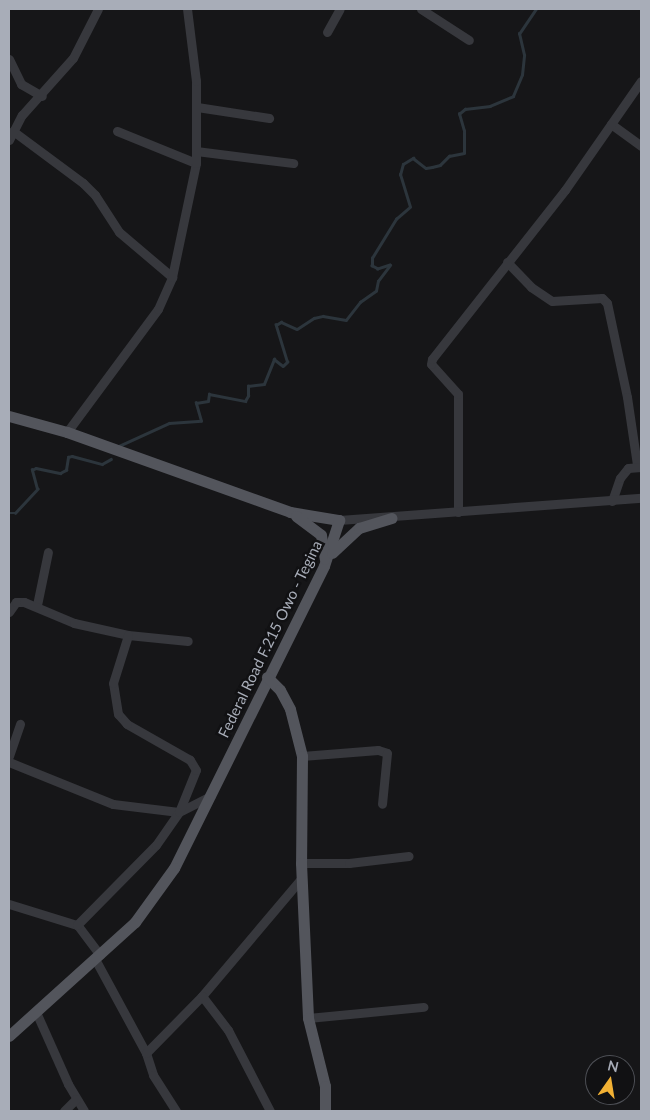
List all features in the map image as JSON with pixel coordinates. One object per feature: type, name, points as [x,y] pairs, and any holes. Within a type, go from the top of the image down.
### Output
[{"type":"main road","name":"Federal Road F.215 Owo - Tegina","points":[[9,416],[67,432],[290,512],[339,520],[326,562],[267,677],[212,796],[174,868],[153,899],[98,957],[9,1036]]},
{"type":"main road","points":[[290,512],[321,535],[326,562]]},
{"type":"main road","points":[[326,562],[359,528],[391,518]]},
{"type":"main road","points":[[267,677],[280,690],[290,709],[302,756],[301,879],[308,1018],[325,1086],[325,1111]]},
{"type":"street","points":[[9,140],[22,115],[42,96],[73,58],[98,9]]},
{"type":"street","points":[[67,432],[158,309],[172,277],[196,163],[197,107],[187,9]]},
{"type":"street","points":[[327,32],[340,9]]},
{"type":"street","points":[[421,9],[469,40]]},
{"type":"street","points":[[9,59],[15,77],[42,96]]},
{"type":"street","points":[[458,512],[458,394],[431,364],[432,358],[565,190],[641,80]]},
{"type":"street","points":[[197,107],[269,118]]},
{"type":"street","points":[[611,124],[641,146]]},
{"type":"street","points":[[13,131],[83,183],[95,195],[119,232],[172,277]]},
{"type":"street","points":[[117,131],[196,163]]},
{"type":"street","points":[[196,151],[294,163]]},
{"type":"street","points":[[508,262],[531,287],[552,302],[602,298],[607,303],[639,466],[628,468],[620,478],[612,501]]},
{"type":"street","points":[[339,520],[391,518],[641,498]]},
{"type":"street","points":[[37,605],[48,552]]},
{"type":"street","points":[[9,612],[16,602],[37,605],[74,623],[128,634],[188,642]]},
{"type":"street","points":[[77,925],[156,846],[179,812],[196,770],[194,764],[127,724],[118,714],[113,699],[113,683],[128,634]]},
{"type":"street","points":[[9,756],[20,724]]},
{"type":"street","points":[[302,756],[378,750],[387,753],[382,804]]},
{"type":"street","points":[[9,762],[106,802],[179,812],[212,796]]},
{"type":"street","points":[[301,863],[349,863],[409,856]]},
{"type":"street","points":[[146,1054],[202,996],[301,879]]},
{"type":"street","points":[[9,904],[77,925],[98,957],[146,1054],[153,1075],[176,1111]]},
{"type":"street","points":[[202,996],[228,1030],[270,1111]]},
{"type":"street","points":[[308,1018],[423,1007]]},
{"type":"street","points":[[36,1012],[76,1099],[84,1111]]},
{"type":"street","points":[[64,1111],[76,1099]]},
{"type":"waterway","points":[[119,446],[169,423],[201,421],[196,403],[208,401],[209,394],[245,401],[248,396],[248,386],[264,384],[274,359],[283,366],[287,362],[276,325],[281,322],[297,329],[314,318],[323,316],[346,320],[360,302],[376,291],[378,281],[390,265],[378,269],[372,266],[372,258],[396,219],[410,207],[400,175],[403,164],[413,158],[426,168],[432,167],[440,165],[449,156],[464,153],[464,131],[459,114],[465,109],[490,106],[513,96],[522,75],[524,55],[519,34],[536,9]]},
{"type":"waterway","points":[[9,513],[15,513],[37,489],[32,470],[36,468],[60,473],[66,470],[68,457],[72,456],[102,464],[111,459]]}]
